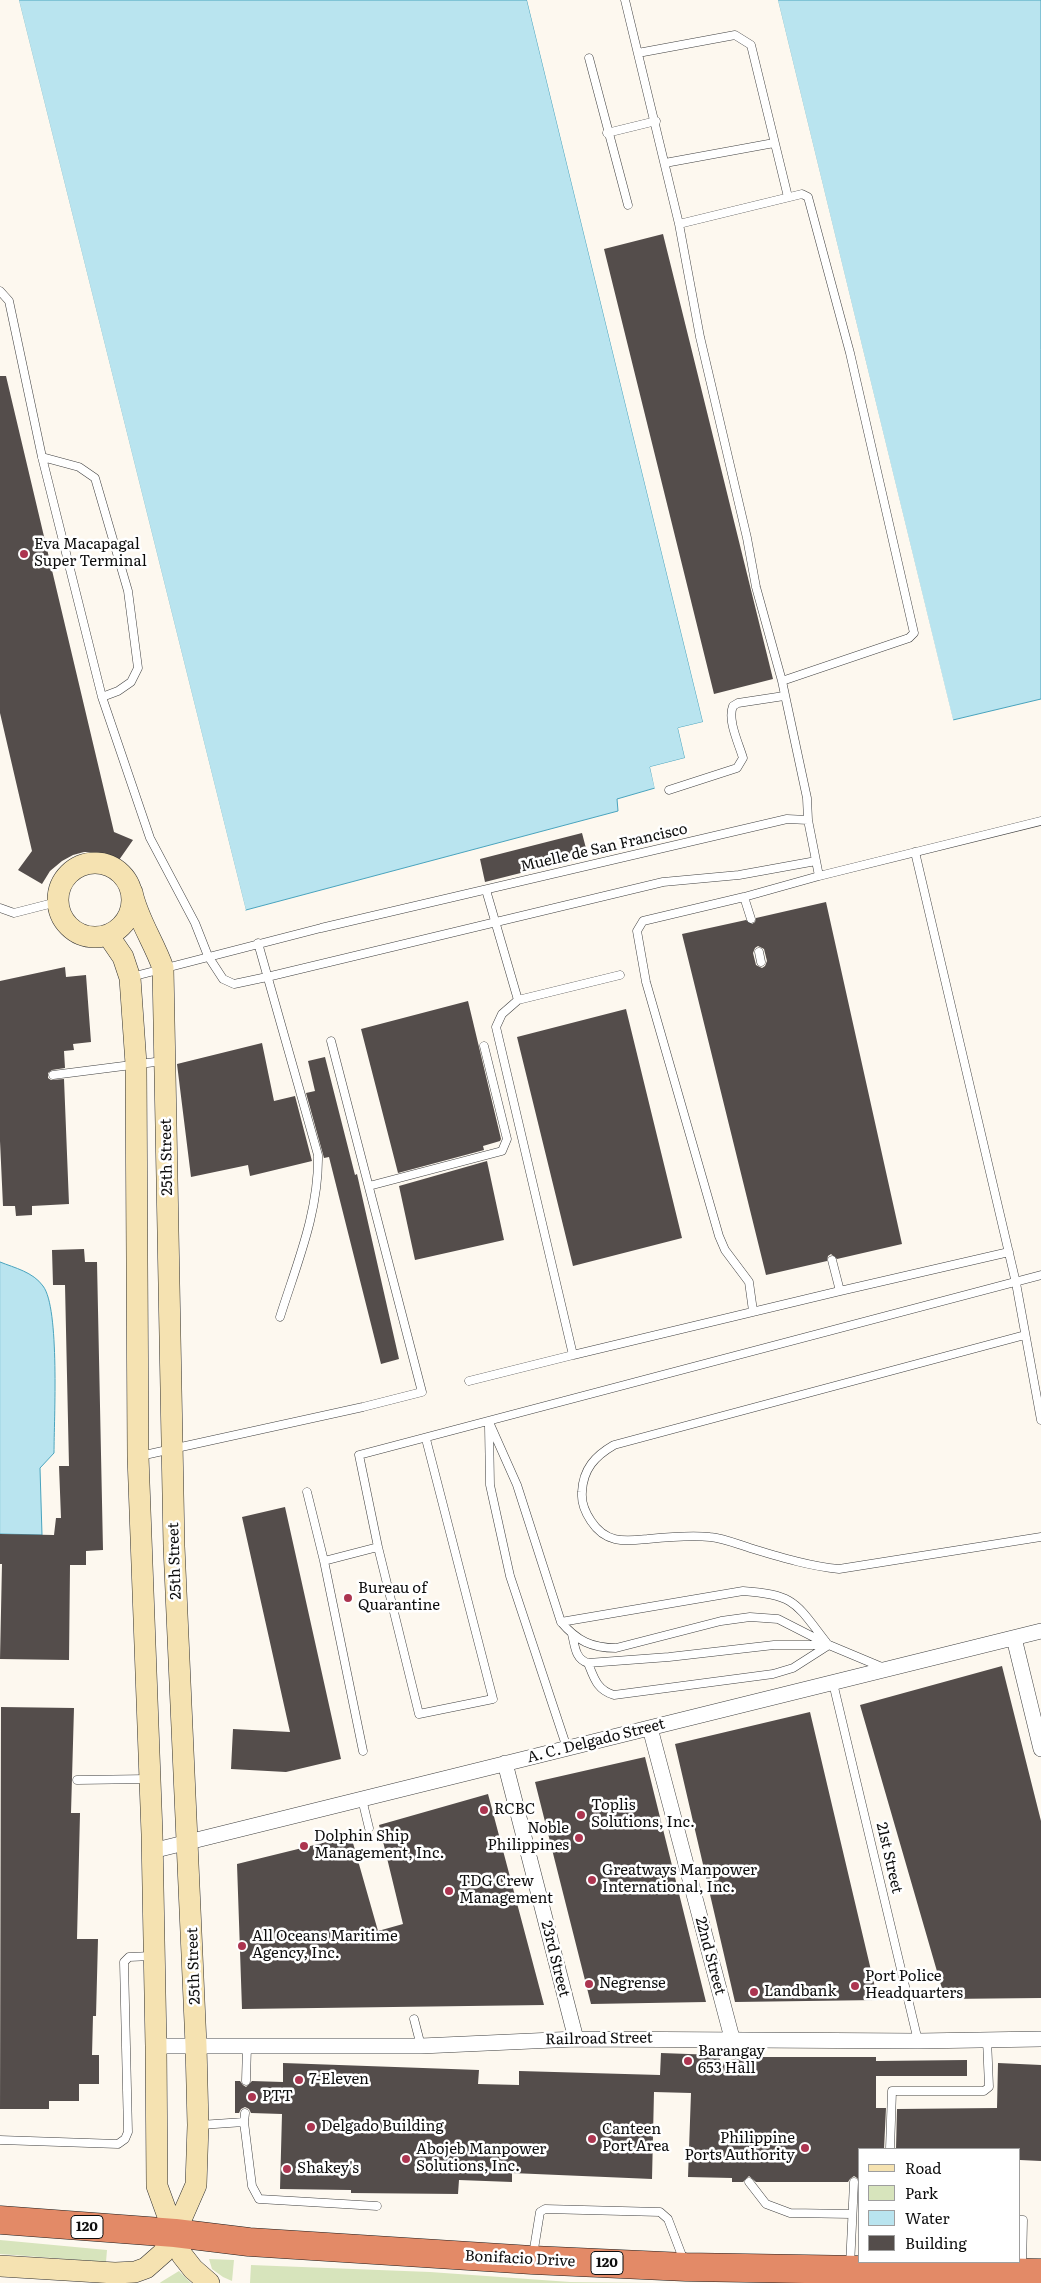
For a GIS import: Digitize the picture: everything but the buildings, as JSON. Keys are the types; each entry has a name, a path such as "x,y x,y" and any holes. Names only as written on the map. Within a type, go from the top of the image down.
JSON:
{"highway":[{"name":"Bonifacio Drive","path":"0,2220 175,2233 258,2242 532,2260 686,2267 850,2271 1014,2270"}],"street":[{"name":"25th Street","path":"0,2266 115,2273 135,2272 146,2268 163,2253 175,2233 196,2185 198,2125 196,2046 172,1450 163,968 150,935 134,907 132,892 124,875 114,867 90,862 78,866 68,874 59,890 57,902"},
{"path":"57,902 62,919 74,931 91,937 108,935 125,922 132,902 132,892"},
{"name":"25th Street","path":"108,935 123,957 130,978 136,1064 138,1456 152,1851 157,2186 182,2255 193,2269 209,2283"},
{"path":"142,1585 176,1583"},
{"name":"A. C. Delgado Street","path":"152,1851 1041,1631"},
{"path":"1014,1638 1041,1749"},
{"name":"22nd Street","path":"650,1728 735,2038"},
{"name":"23rd Street","path":"505,1764 576,2039"},
{"name":"Railroad Street","path":"156,2046 421,2046 576,2039 735,2038 918,2041 1041,2039"}],"lane":[{"path":"625,0 656,122 679,224 700,337 747,538 756,587 782,681 807,798 808,820 819,876"},
{"path":"638,53 735,35 751,45 788,197"},
{"path":"589,58 607,133 628,205"},
{"path":"607,133 656,122"},
{"path":"665,163 774,143"},
{"path":"679,224 802,194 808,197 850,353 914,633 909,638 782,681"},
{"path":"0,291 9,301 42,457 102,697 150,838 195,923 208,956 223,979 234,984 267,977 664,882 738,875 816,861"},
{"path":"42,457 79,467 95,478 128,591 138,668 131,682 118,691 102,697"},
{"path":"669,790 737,768 743,758 732,721 731,713 733,706 738,703 784,696"},
{"name":"Muelle de San Francisco","path":"130,978 258,943 787,819 808,820"},
{"path":"753,1311 749,1282 724,1250 719,1236 646,982 637,931 643,921 1041,821"},
{"path":"915,852 1016,1283 1041,1420"},
{"path":"486,890 518,1000"},
{"path":"744,897 751,919"},
{"path":"0,908 14,913 57,902"},
{"path":"258,943 318,1155 319,1180 316,1204 280,1316"},
{"path":"759,952 761,962"},
{"path":"573,1355 496,1027 502,1014 518,1000 620,975"},
{"path":"138,1456 363,1407 422,1392 331,1040"},
{"path":"369,1186 502,1152 507,1139 484,1046"},
{"path":"53,1075 165,1061"},
{"path":"469,1381 753,1311 1009,1252"},
{"path":"832,1260 840,1291"},
{"path":"426,1439 493,1699 419,1714 378,1548 359,1455 426,1439 578,1396 1041,1275"},
{"path":"1025,1335 614,1445 599,1453 588,1466 582,1482 581,1499 586,1513 594,1525 605,1534 618,1540 633,1542 647,1539 711,1537 810,1565 839,1569 1041,1537"},
{"path":"488,1422 517,1485 561,1622 585,1644 600,1648 616,1648 722,1621 750,1617 778,1619 828,1645 887,1669"},
{"path":"488,1422 490,1485 510,1576 567,1748"},
{"path":"307,1492 324,1560 363,1751"},
{"path":"324,1560 378,1548"},
{"path":"561,1622 743,1591 757,1592 788,1598 797,1605 828,1645"},
{"path":"572,1634 578,1656 582,1661 588,1663 670,1657 774,1645 828,1645"},
{"path":"588,1663 597,1685 607,1693 614,1695 772,1674 793,1668 828,1645"},
{"name":"21st Street","path":"833,1682 918,2041"},
{"path":"77,1780 150,1779"},
{"path":"362,1799 369,1828"},
{"path":"0,2140 118,2144 125,2139 128,2132 124,1962 129,1956 154,1956"},
{"path":"414,2019 421,2046"},
{"path":"735,2038 738,2055"},
{"path":"890,2148 892,2091 984,2091 989,2088 987,2040"},
{"path":"246,2081 247,2046"},
{"path":"245,2113 244,2122 252,2186 260,2199 377,2206"},
{"path":"198,2125 244,2122"},
{"path":"750,2182 766,2204 790,2213 851,2214"},
{"path":"850,2271 851,2214 854,2182"},
{"path":"532,2260 538,2218 540,2212 545,2209 660,2212 668,2219 686,2267"},
{"path":"1021,2220 1023,2220 1021,2231"}],"green space":[{"path":"0,2240 107,2250 106,2262 0,2254"},
{"path":"209,2259 234,2260 232,2281 212,2269"},
{"path":"251,2265 430,2272 570,2282 654,2283 250,2283"},
{"path":"179,2271 191,2283 160,2283 161,2282"}],"water":[{"path":"19,0 527,0 703,722 678,728 685,758 650,767 655,788 617,799 618,811 246,910"},
{"path":"778,0 1041,0 1041,699 953,720"},
{"path":"0,1262 23,1271 39,1281 48,1298 52,1317 55,1365 54,1453 40,1468 42,1535 0,1534"}],"pier":[{"path":"16,0 19,0 246,910 244,910"},
{"path":"527,0 530,0 705,722 704,724 681,730 688,759 653,769 657,787 655,790 650,767 685,758 678,728 703,722"},
{"path":"776,0 778,0 954,723 951,721"}],"place":[{"name":"Eva Macapagal Super Terminal","path":"24,554"},
{"name":"Bureau of Quarantine","path":"348,1598"},
{"name":"RCBC","path":"484,1810"},
{"name":"Toplis Solutions, Inc.","path":"581,1815"},
{"name":"Noble Philippines","path":"579,1838"},
{"name":"Dolphin Ship Management, Inc.","path":"304,1846"},
{"name":"Greatways Manpower International, Inc.","path":"592,1880"},
{"name":"TDG Crew Management","path":"449,1891"},
{"name":"All Oceans Maritime Agency, Inc.","path":"242,1946"},
{"name":"Negrense","path":"589,1984"},
{"name":"Port Police Headquarters","path":"855,1986"},
{"name":"Landbank","path":"754,1992"},
{"name":"Barangay 653 Hall","path":"688,2061"},
{"name":"7-Eleven","path":"299,2080"},
{"name":"PTT","path":"252,2097"},
{"name":"Delgado Building","path":"311,2127"},
{"name":"Canteen Port Area","path":"592,2139"},
{"name":"Philippine Ports Authority","path":"805,2148"},
{"name":"Abojeb Manpower Solutions, Inc.","path":"406,2159"},
{"name":"Shakey's","path":"287,2169"}]}
